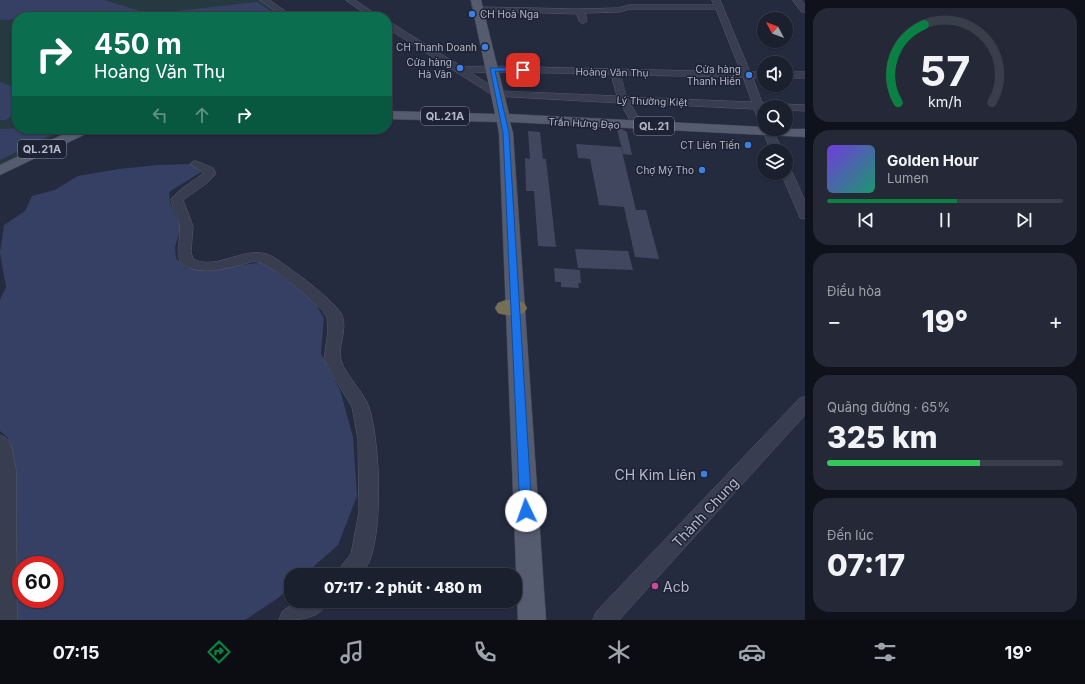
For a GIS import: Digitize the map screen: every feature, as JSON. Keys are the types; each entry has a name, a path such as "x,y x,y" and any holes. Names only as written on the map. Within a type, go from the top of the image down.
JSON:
{"main road":[{"path":"476,0 484,22"},
{"path":"484,5 484,22 489,62 498,94 506,133 519,620"},
{"name":"Trần Hưng Đạo","path":"392,115 502,118 638,125 757,127"},
{"name":"Trần Hưng Đạo","path":"793,131 805,133"},
{"name":"QL.21A","path":"0,171 75,134"},
{"path":"511,308 532,620"}],"street":[{"path":"264,0 282,12"},
{"path":"350,0 368,12"},
{"path":"797,0 805,10"},
{"path":"484,5 580,12 619,10 629,7 717,3 747,75 757,105"},
{"path":"580,12 583,22"},
{"path":"392,27 498,94"},
{"name":"Hoàng Văn Thụ","path":"460,70 492,69 757,75"},
{"path":"615,72 623,99 638,125"},
{"path":"793,75 805,75"},
{"name":"Lý Thường Kiệt","path":"498,94 757,105"},
{"name":"Lý Thường Kiệt","path":"793,107 805,108"},
{"path":"196,164 209,170 210,174 207,178 182,192 177,199 178,205 184,215 187,228 184,253 187,262 195,266 208,267 255,257 266,259 281,269 328,307 335,317 336,330 332,360 360,406 367,439 369,512 360,558 352,568"},
{"path":"790,180 805,214"},
{"name":"Thành Chung","path":"604,620 805,404"},
{"path":"0,443 2,445 7,470 4,555 6,620"},
{"path":"290,620 307,608"}],"shaded area":[{"path":"0,0 272,0 287,12 12,12 12,134 58,134 0,164"}],"water":[{"path":"0,0 104,0 143,12 12,12 12,19 0,20"},
{"path":"257,2 272,12 168,12"},
{"path":"0,82 12,86 12,115 6,120 0,120"},
{"path":"12,128 12,134 52,134 0,160 0,129"},
{"path":"192,164 201,172 169,192 170,203 181,227 175,247 176,258 185,268 208,270 263,262 313,300 324,318 321,354 340,390 353,437 357,496 338,545 312,568 284,568 284,593 245,620 15,620 15,608 64,608 64,556 15,556 15,500 8,438 0,431 0,300 6,287 0,253 4,225 25,211 32,196 55,190 78,176 119,169 158,165"}],"building":[{"path":"617,129 622,129 627,132 632,155 623,154"},
{"path":"528,131 540,132 543,159 546,159 556,247 538,246 534,191 526,191 525,158 530,159"},
{"path":"576,144 621,147 636,210 646,210 659,259 635,257 624,207 599,205 590,159 578,158"},
{"path":"575,249 628,251 633,270 578,268"},
{"path":"554,268 580,270 581,283 578,283 579,288 561,287 561,282 555,282"}],"place":[{"name":"CH Hoà Nga","path":"472,14"},
{"name":"CH Thanh Doanh","path":"485,47"},
{"name":"Cửa hàng Hà Vân","path":"460,68"},
{"name":"Cửa hàng Thanh Hiền","path":"749,75"},
{"name":"CT Liên Tiến","path":"748,145"},
{"name":"Chợ Mỹ Tho","path":"702,170"},
{"name":"CH Kim Liên","path":"704,474"},
{"name":"Acb","path":"655,586"}],"route":[{"path":"523,70 492,69 506,133 526,511"}]}
